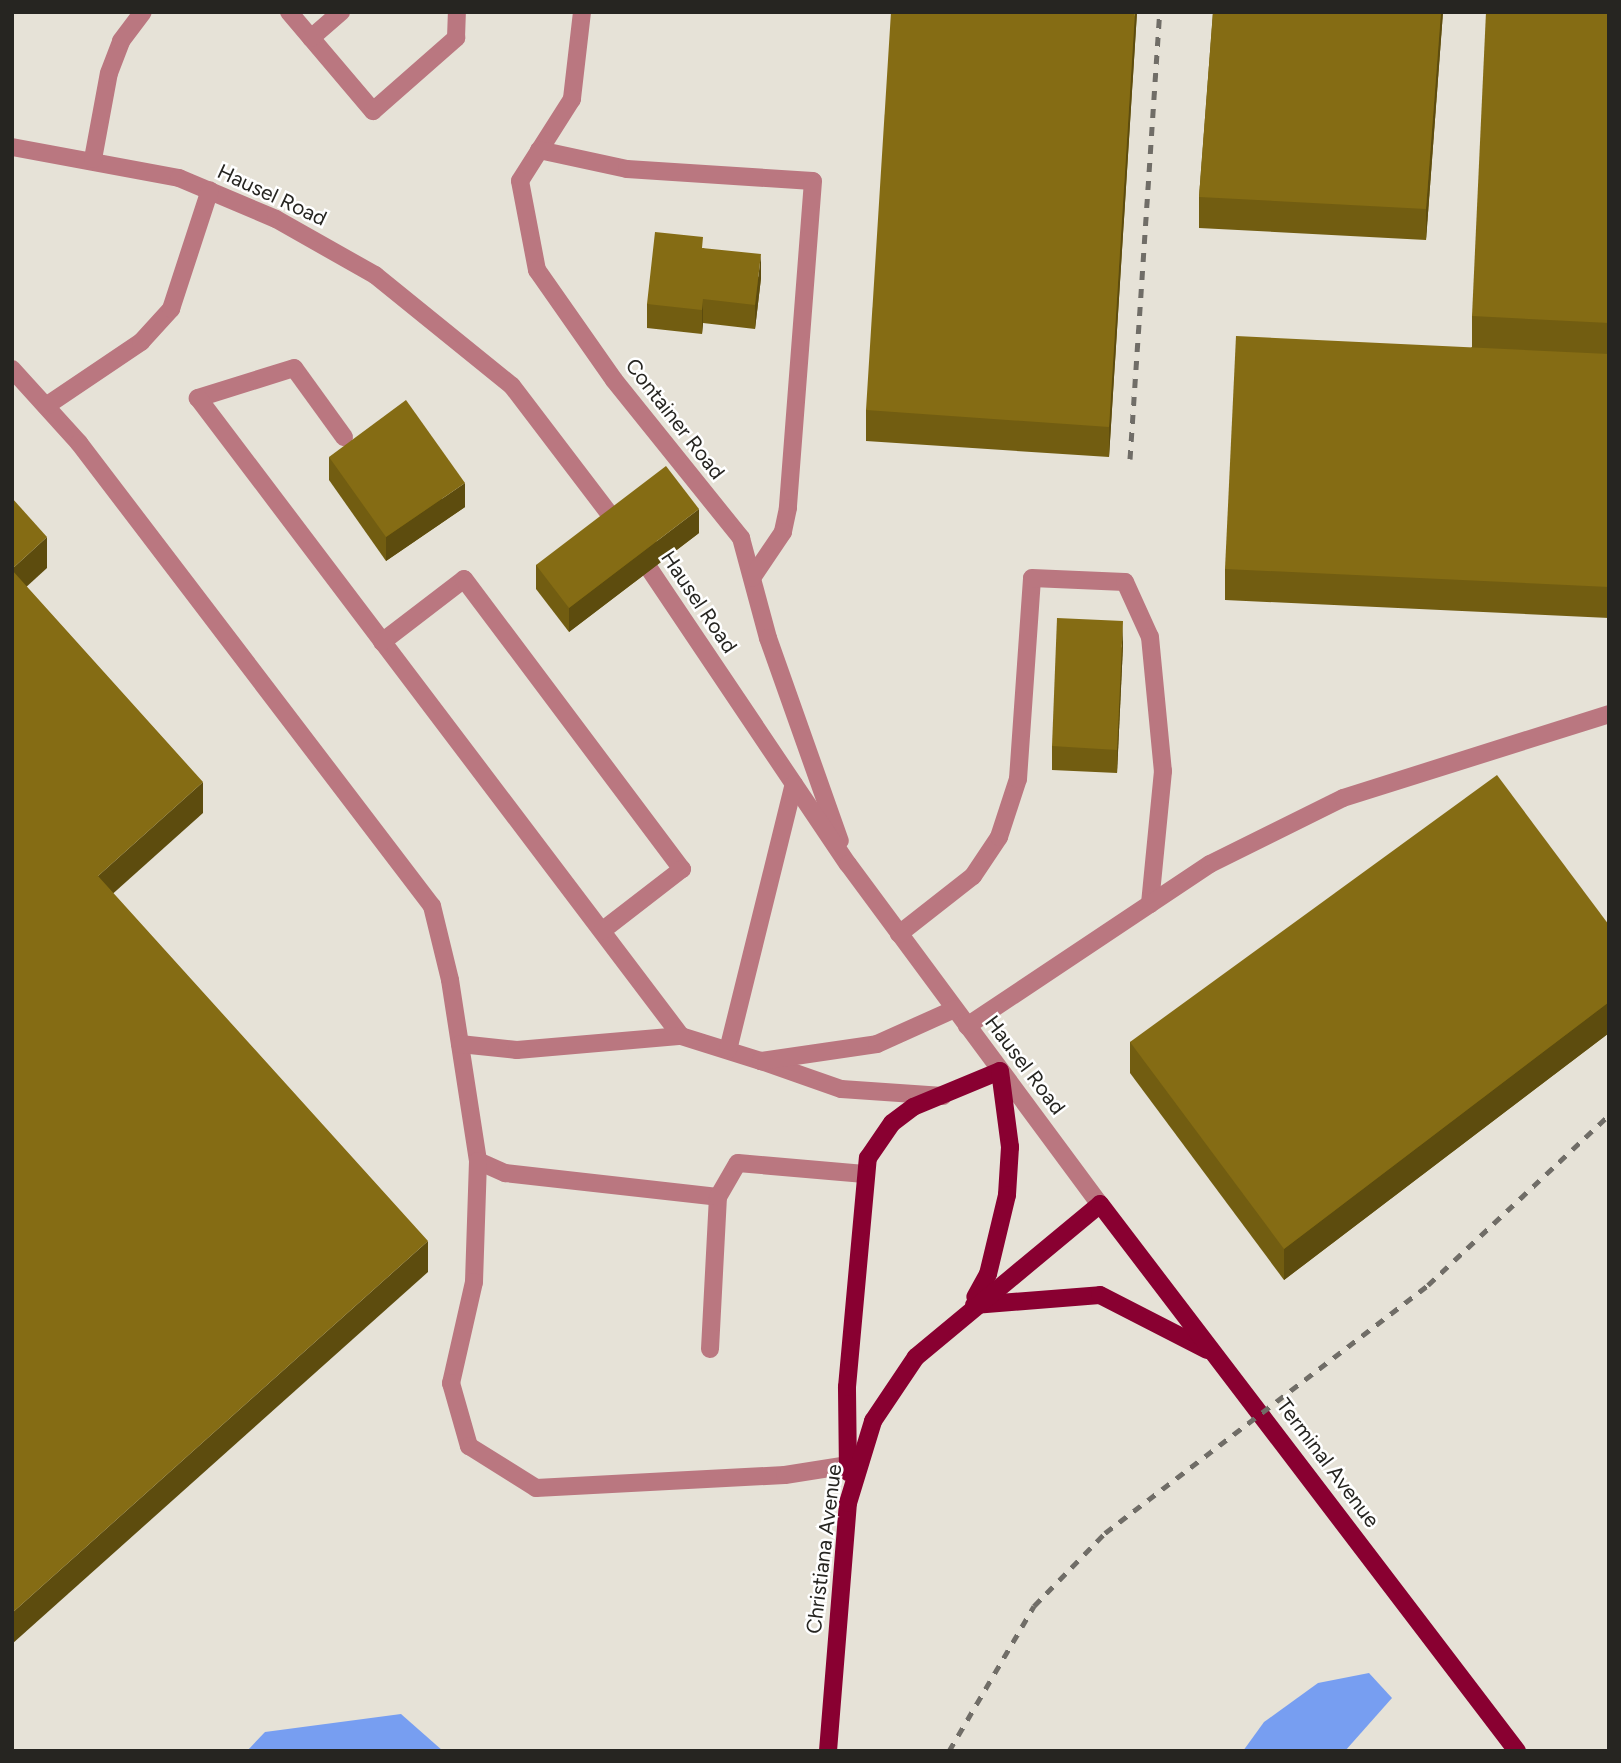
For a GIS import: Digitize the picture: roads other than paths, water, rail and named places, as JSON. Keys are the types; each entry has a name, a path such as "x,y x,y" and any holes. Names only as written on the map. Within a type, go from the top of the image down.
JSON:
{"main road":[{"path":"848,1503 847,1387 865,1174 875,1144 892,1123 943,1096 1000,1071 1010,1146 1007,1195 988,1274 970,1306"},
{"name":"Christiana Avenue","path":"828,1751 848,1503 858,1457 888,1394 916,1357 970,1306 1100,1204"},
{"name":"Terminal Avenue","path":"1100,1204 1517,1751"},
{"path":"970,1306 1100,1295 1216,1355"}],"street":[{"path":"93,159 109,74 121,41 143,12"},
{"path":"289,12 373,111 456,38 457,12"},
{"path":"311,38 341,12"},
{"name":"Container Road","path":"582,12 572,99 520,181 537,270 614,380 741,538 848,864"},
{"name":"Hausel Road","path":"12,147 93,159 209,190 375,275 512,386 639,553 848,864 1100,1204"},
{"path":"539,150 628,169 813,181 788,508 783,532 752,578"},
{"path":"46,406 141,342 171,309 209,190"},
{"path":"344,437 294,368 198,398 681,1035"},
{"path":"12,369 46,406 432,906 460,1044 478,1161 474,1282 452,1383 469,1446 536,1488 785,1475 848,1465"},
{"path":"899,934 973,876 999,837 1018,779 1032,578 1125,582 1150,637 1163,771 1150,904"},
{"path":"382,642 464,579 682,869 603,930"},
{"path":"967,1026 1210,864 1343,797 1609,714"},
{"path":"728,1050 794,785"},
{"path":"761,1061 877,1044 955,1009"},
{"path":"460,1044 517,1050 681,1035 841,1088 943,1096"},
{"path":"478,1161 505,1173 718,1197"},
{"path":"710,1349 718,1197 738,1163 865,1174"}],"water":[{"path":"1369,1673 1392,1698 1345,1751 1243,1751 1264,1722 1318,1683"},
{"path":"401,1714 443,1751 247,1751 265,1732"}],"railway":[{"path":"1130,459 1160,12"},
{"path":"949,1751 1034,1606 1105,1533 1428,1285 1609,1115"}]}
